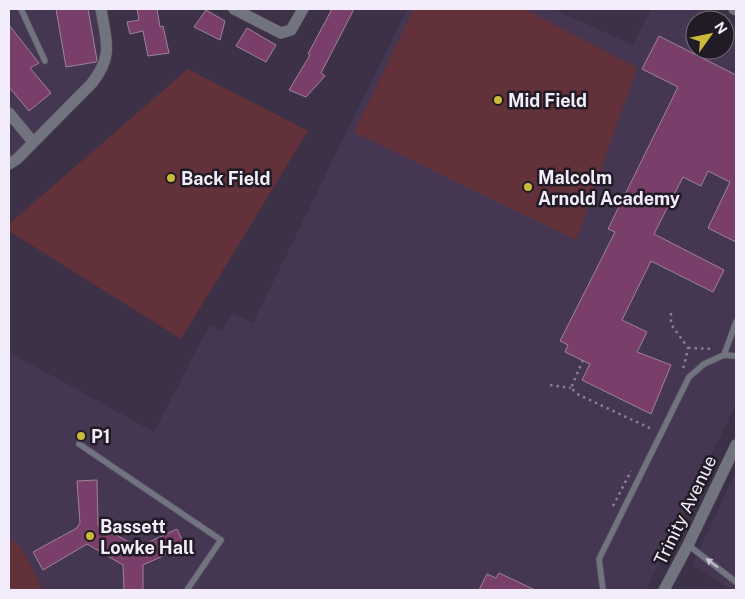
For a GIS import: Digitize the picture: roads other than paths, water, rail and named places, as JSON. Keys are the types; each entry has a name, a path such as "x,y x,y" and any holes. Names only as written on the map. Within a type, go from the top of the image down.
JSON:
{"street":[{"path":"9,164 92,83 104,64 107,54 101,9"},
{"path":"234,9 281,33 291,30 303,9"},
{"path":"9,113 33,142"},
{"name":"Trinity Avenue","path":"664,590 736,445"}],"lane":[{"path":"21,9 45,61"},
{"path":"724,355 736,322"},
{"path":"604,590 599,559 689,377 704,364 724,355 736,356"},
{"path":"79,444 221,540 187,590"},
{"path":"688,545 736,582"}],"place":[{"name":"Mid Field","path":"498,100"},
{"name":"Back Field","path":"171,178"},
{"name":"Malcolm Arnold Academy","path":"528,187"},
{"name":"P1","path":"81,436"},
{"name":"Bassett Lowke Hall","path":"90,536"}]}
